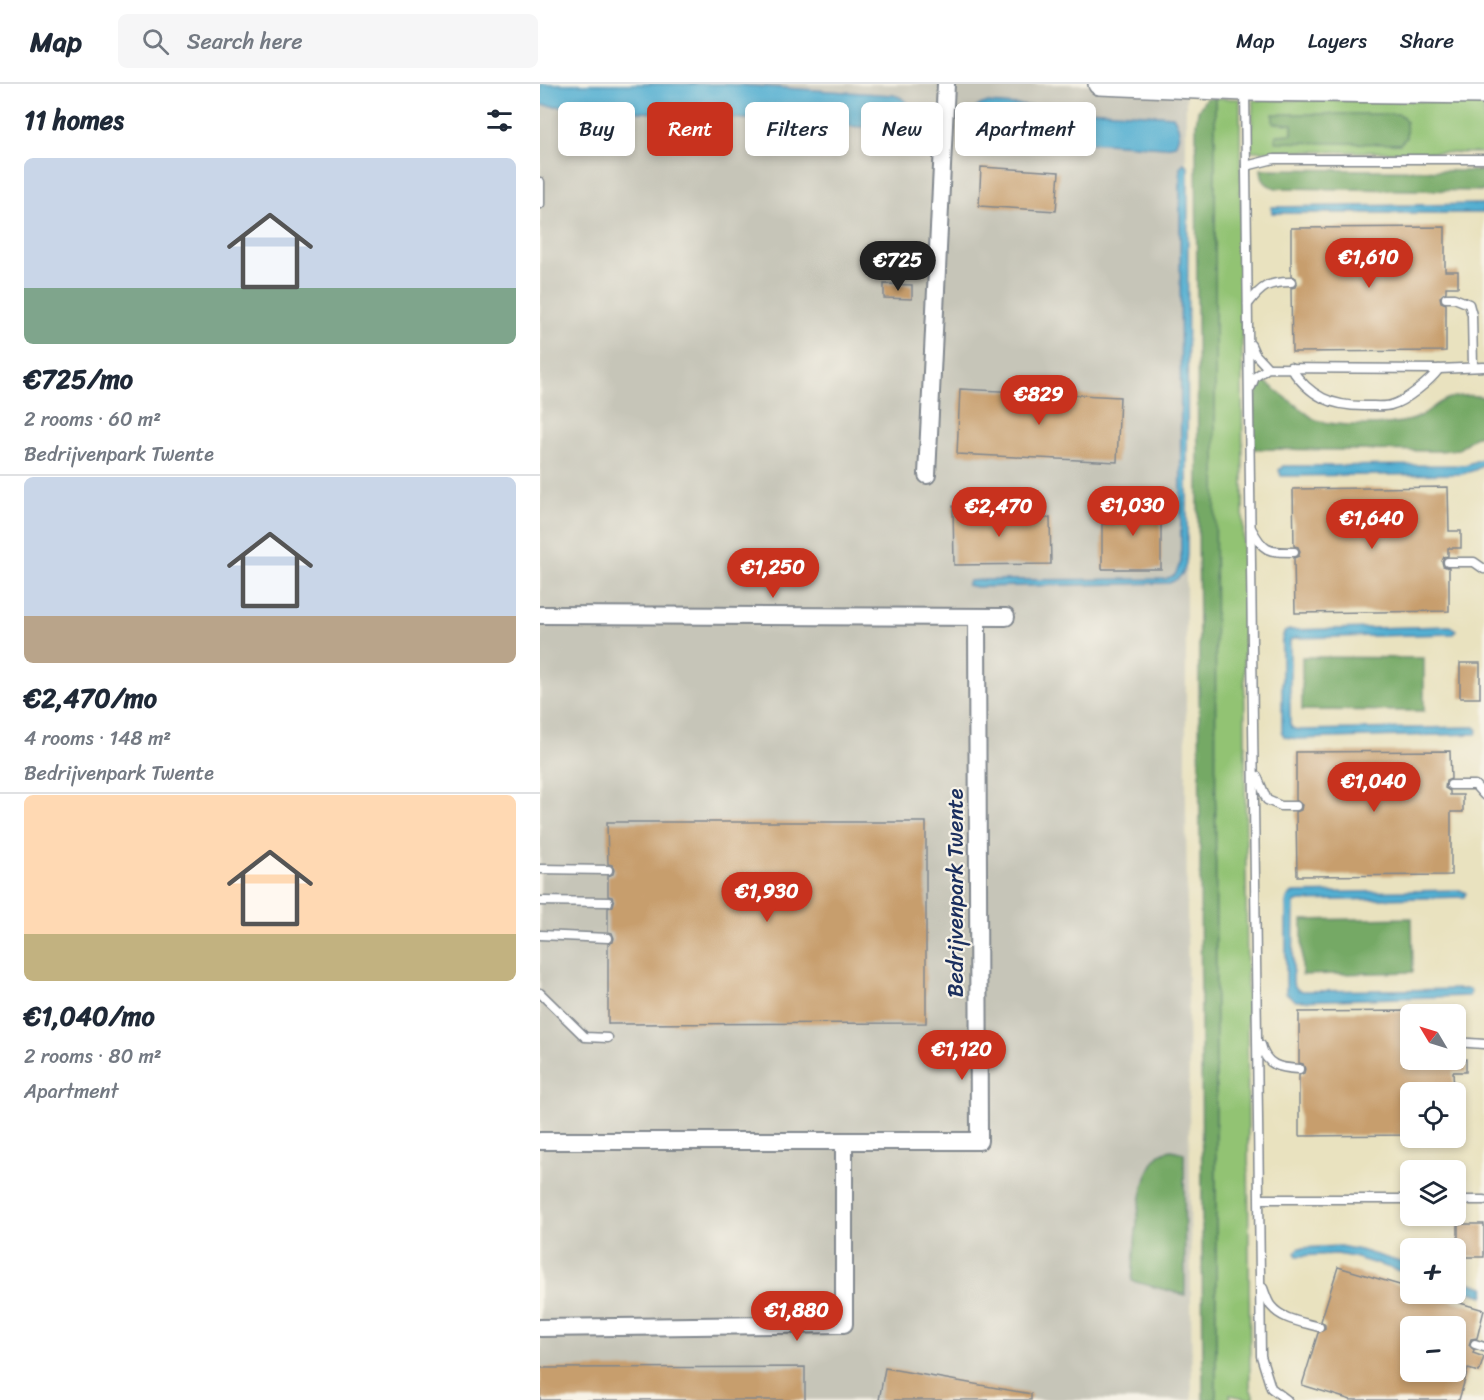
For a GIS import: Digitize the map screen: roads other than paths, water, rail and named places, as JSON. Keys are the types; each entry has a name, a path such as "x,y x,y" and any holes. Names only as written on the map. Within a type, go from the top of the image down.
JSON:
{"street":[{"path":"927,476 946,84"},
{"path":"1099,84 1245,90 1484,93"},
{"path":"540,615 1006,617"},
{"name":"Bedrijvenpark Twente","path":"540,1141 980,1141 977,616"},
{"path":"540,1328 844,1324 844,1141"}],"lane":[{"path":"1245,90 1261,1356 1271,1388 1287,1400"},
{"path":"1246,166 1274,159 1484,159"},
{"path":"540,182 540,204"},
{"path":"1248,305 1258,291 1272,282 1291,282"},
{"path":"1446,298 1454,298 1469,304 1472,315 1473,367"},
{"path":"1248,337 1255,354 1268,368"},
{"path":"1290,367 1302,384 1329,403 1359,406 1392,405 1428,382 1439,369"},
{"path":"1249,392 1255,377 1268,368 1484,367"},
{"path":"1251,528 1261,546 1274,552 1294,552"},
{"path":"1448,562 1474,562 1484,569"},
{"path":"1254,760 1258,780 1267,800 1281,806 1296,806"},
{"path":"1450,784 1475,785 1484,795"},
{"path":"540,869 608,870"},
{"path":"540,900 608,902"},
{"path":"540,936 608,938"},
{"path":"540,993 585,1037 608,1038"},
{"path":"1258,1033 1263,1055 1272,1063 1284,1068 1299,1069"},
{"path":"1466,1042 1484,1044"},
{"path":"1260,1199 1400,1199"},
{"path":"1466,1200 1484,1200"},
{"path":"1260,1282 1270,1305 1278,1312 1287,1318 1319,1328"}],"water":[{"path":"540,84 722,84 893,95 907,102 861,102 861,127 849,126 849,102 745,102 745,119 733,118 733,102 647,102 647,112 635,111 635,102 558,102 558,106 540,105"},
{"path":"1096,111 1173,116 1179,134 1175,145 1165,147 1096,142"},
{"path":"1184,163 1188,166 1187,555 1183,572 1169,583 976,587 967,585 969,581 984,580 1166,579 1175,575 1181,562 1180,167"},
{"path":"1484,204 1484,213 1272,213 1271,207"},
{"path":"1484,458 1484,465 1462,474 1281,476 1279,470 1283,466 1465,465"},
{"path":"1450,626 1456,630 1453,634 1290,640 1290,724 1292,728 1298,730 1475,727 1478,730 1476,734 1297,739 1285,737 1282,733 1282,640 1284,632 1289,630"},
{"path":"1460,890 1466,893 1464,897 1294,903 1293,984 1298,990 1303,991 1469,989 1471,992 1469,996 1296,1001 1286,993 1286,903 1288,896 1293,893"},
{"path":"1340,1246 1360,1250 1400,1262 1400,1271 1337,1254 1297,1256 1295,1253 1299,1248"},
{"path":"1466,1281 1484,1287 1484,1296 1466,1291"}]}
